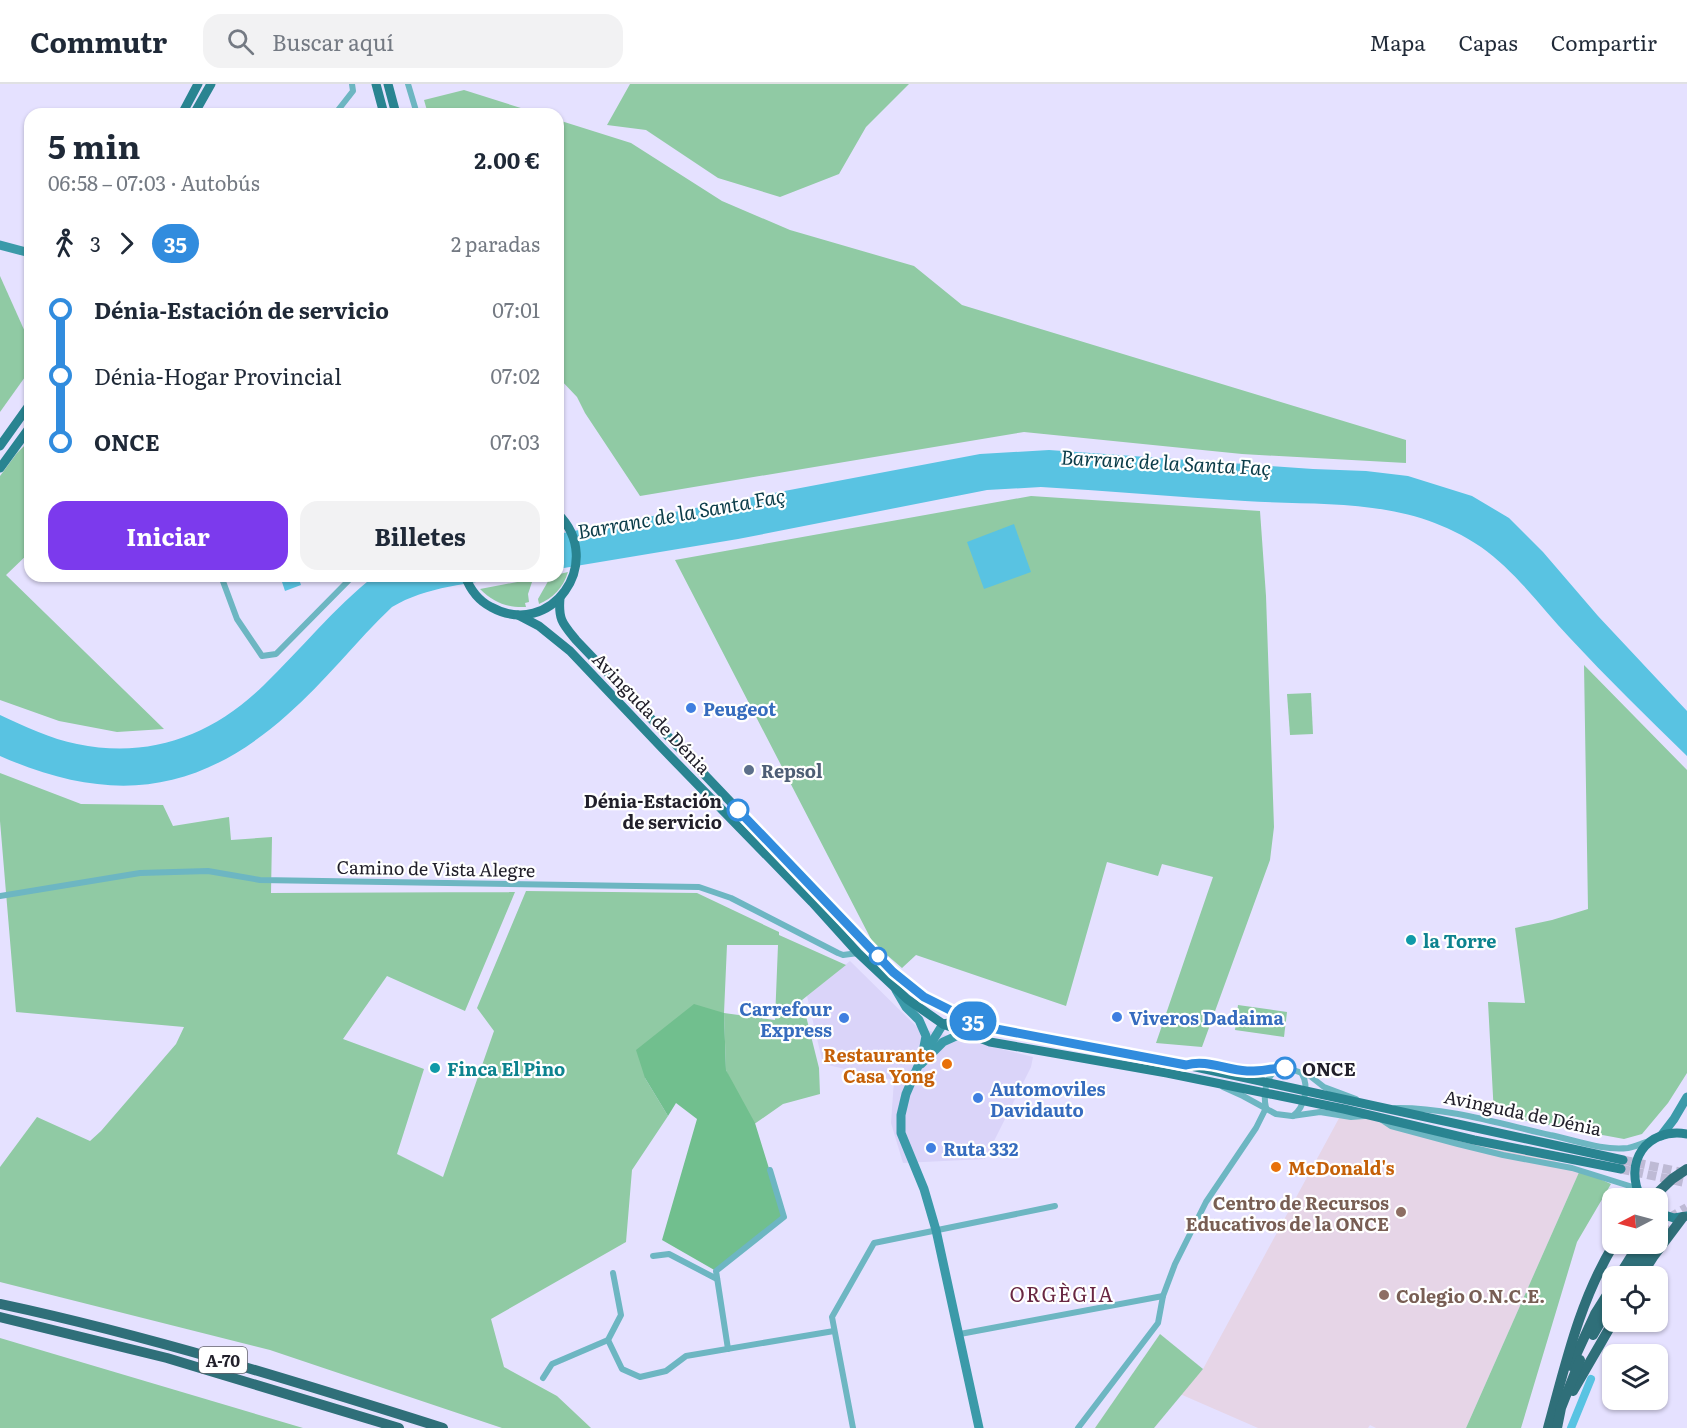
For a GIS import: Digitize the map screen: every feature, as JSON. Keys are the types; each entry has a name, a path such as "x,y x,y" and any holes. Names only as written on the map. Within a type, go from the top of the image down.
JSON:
{"highway":[{"path":"1663,1188 1687,1169"},
{"path":"1647,1266 1685,1216"},
{"path":"1553,1427 1578,1319 1588,1292 1608,1254"},
{"path":"1553,1427 1578,1348 1602,1303"},
{"name":"A-70","path":"0,1304 107,1328 199,1353 443,1428"},
{"name":"A-70","path":"0,1317 167,1358 399,1428"},
{"path":"1553,1427 1573,1376 1602,1318"},
{"path":"1553,1427 1607,1332"}],"main road":[{"path":"185,108 198,84"},
{"path":"197,108 211,84"},
{"path":"376,84 382,108"},
{"path":"388,84 394,108"},
{"path":"0,244 24,251"},
{"path":"0,446 24,412"},
{"path":"0,468 24,435"},
{"path":"518,615 543,610 560,598 575,572 577,552 572,533 564,521"},
{"name":"Avinguda de Dénia","path":"468,582 489,606 508,614 518,615 539,626 570,651 812,902 858,953 896,990 943,1023 990,1042 1035,1052 1078,1056 1215,1082 1474,1140 1622,1164 1364,1103 1186,1065 996,1029 966,1018 924,997 893,972 576,640 561,622 560,598"},
{"path":"896,990 906,1007 924,1028 926,1043 906,1094 901,1115 901,1133 924,1189 936,1230 979,1428"},
{"path":"922,1057 943,1023 955,1022 1012,1038 1027,1034"},
{"path":"918,1068 942,1042 963,1033"},
{"path":"1638,1188 1635,1165 1642,1150 1657,1138 1674,1119 1687,1097"},
{"path":"1657,1138 1670,1133 1687,1134"},
{"path":"1668,1216 1674,1218 1685,1216"}],"street":[{"path":"340,108 353,91 352,84"},
{"path":"408,84 415,108"},
{"path":"223,582 237,619 262,656 276,654 347,582"},
{"name":"Camino de Vista Alegre","path":"0,896 140,873 208,871 260,880 699,887 731,898 843,955 858,953"},
{"name":"Avinguda de Dénia","path":"1186,1065 1202,1062 1252,1071 1282,1068 1310,1076 1324,1087 1364,1103"},
{"path":"1078,1428 1158,1323 1163,1296 1175,1264 1206,1202 1256,1128 1266,1108 1264,1093 1267,1083 1274,1071 1282,1068"},
{"path":"1292,1116 1300,1109 1305,1091 1305,1080 1300,1072"},
{"name":"Avinguda de Dénia","path":"1215,1082 1276,1114 1292,1116 1320,1112 1351,1117 1375,1117 1391,1126 1503,1155 1572,1168 1620,1188"},
{"name":"Avinguda de Dénia","path":"1384,1108 1413,1107 1618,1148 1630,1148 1657,1138"},
{"path":"728,1349 716,1271 784,1217 770,1170"},
{"path":"853,1428 832,1317 874,1243 1055,1206"},
{"path":"652,1256 669,1254 717,1279"},
{"path":"543,1378 552,1364 608,1340 621,1315 614,1273"},
{"path":"960,1334 1163,1296"},
{"path":"608,1340 622,1370 640,1377 666,1371 686,1356 834,1331"}],"shaded area":[{"path":"850,961 918,1028 1033,1057 1031,1067 985,1159 903,1163 891,1123 894,1080 823,1064 807,996"},
{"name":"Colegio O.N.C.E.","path":"1344,1109 1546,1158 1580,1170 1466,1428 1376,1428 1370,1425 1368,1428 1258,1428 1180,1394 1203,1369"}],"green space":[{"path":"630,84 909,84 866,127 839,174 780,197 718,178 646,130 607,125"},
{"path":"464,90 521,108 426,108 424,100"},
{"path":"564,122 631,143 722,201 790,230 914,266 962,305 1406,440 1406,463 1242,454 1024,432 640,496 585,413 577,397 564,383"},
{"path":"0,276 24,330 24,378 0,412"},
{"path":"24,446 24,558 6,575 164,729 117,732 59,721 0,700 0,476"},
{"path":"1031,496 1260,511 1266,596 1274,827 1270,860 1202,1047 1156,1043 1213,877 1162,864 1158,876 1107,862 1066,1006 916,955 902,968 873,943 675,560"},
{"path":"517,582 532,582 528,594 529,602 525,603 526,607 501,603 480,589"},
{"path":"548,582 563,582 549,599 539,604 538,599"},
{"path":"1584,665 1687,770 1687,1073 1668,1103 1642,1134 1624,1139 1494,1115 1488,1002 1525,1003 1515,928 1588,909"},
{"path":"1311,693 1313,734 1290,735 1287,694"},
{"path":"0,773 81,804 163,805 173,826 229,817 231,840 272,837 271,893 515,892 465,1011 387,976 343,1039 424,1069 397,1154 443,1177 494,1031 477,1008 526,891 697,893 779,932 779,935 846,965 802,1000 819,1068 820,1094 783,1104 750,1127 726,1070 724,1013 645,1078 668,1116 632,1170 626,1242 491,1319 504,1367 557,1396 591,1428 502,1428 270,1350 0,1282 0,1167 37,1117 90,1141 176,1044 184,1027 16,1012 0,821","holes":["727,945 778,945 775,1020 724,1013"]},
{"path":"694,1004 724,1013 726,1070 755,1123 784,1217 716,1271 662,1240 697,1119 676,1103 668,1116 645,1078 636,1050"},
{"path":"1238,1005 1287,1012 1284,1037 1235,1030"},
{"path":"1580,1170 1611,1184 1609,1188 1602,1188 1602,1199 1577,1242 1521,1428 1466,1428"},
{"path":"1160,1334 1203,1369 1154,1428 1095,1428"},
{"path":"0,1338 303,1428 0,1428"}],"water":[{"name":"Barranc de la Santa Faç","path":"1049,450 1366,471 1408,476 1472,496 1509,518 1543,552 1598,616 1687,711 1687,756 1569,637 1516,578 1481,547 1425,519 1367,507 1041,487 987,490 738,539 564,568 564,533 980,454"},
{"path":"1014,524 1031,572 984,589 967,542"},
{"path":"282,582 300,582 301,585 285,591"},
{"path":"366,582 476,582 437,589 392,607 287,715 253,742 219,762 185,776 151,784 115,785 78,781 40,771 0,756 0,715 57,739 104,748 154,745 201,730 244,703"}],"waterway":[{"path":"1571,1428 1591,1379"}],"tunnel":[{"path":"1623,1160 1685,1173"},
{"path":"1621,1169 1687,1183"},
{"path":"1668,1222 1687,1208"}],"bus line":[{"name":"35","path":"738,810 893,972 924,997 966,1018 996,1029 1186,1065 1202,1062 1242,1071 1285,1068"}],"place":[{"name":"Peugeot","path":"691,708"},
{"name":"Repsol","path":"749,770"},
{"name":"Dénia-Estación de servicio","path":"738,810"},
{"name":"la Torre","path":"1411,940"},
{"name":"Viveros Dadaima","path":"1117,1017"},
{"name":"Carrefour Express","path":"844,1018"},
{"name":"Restaurante Casa Yong","path":"947,1064"},
{"name":"Finca El Pino","path":"435,1068"},
{"name":"ONCE","path":"1285,1068"},
{"name":"Automoviles Davidauto","path":"978,1098"},
{"name":"Ruta 332","path":"931,1148"},
{"name":"McDonald's","path":"1276,1167"},
{"name":"Centro de Recursos Educativos de la ONCE","path":"1401,1212"},
{"name":"Colegio O.N.C.E.","path":"1384,1295"}],"district":[{"name":"ORGÈGIA","path":"1062,1293"}]}
